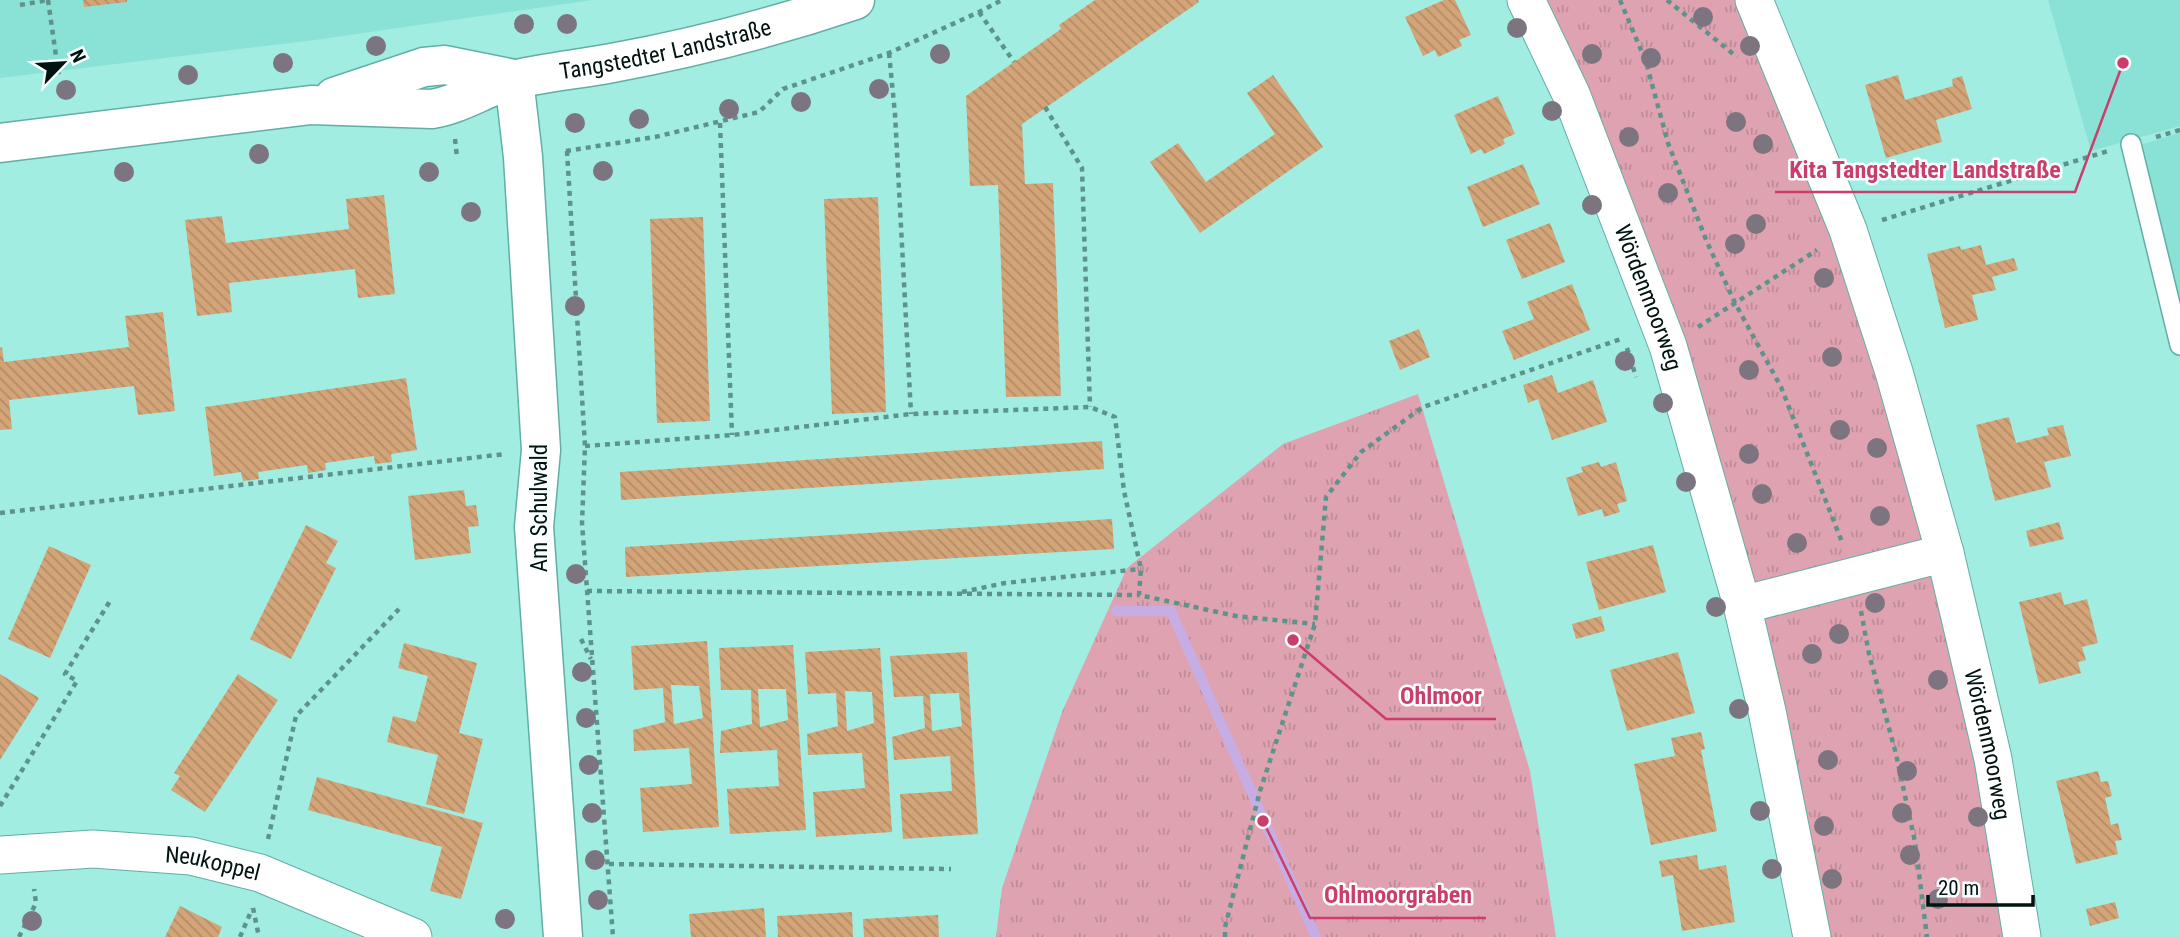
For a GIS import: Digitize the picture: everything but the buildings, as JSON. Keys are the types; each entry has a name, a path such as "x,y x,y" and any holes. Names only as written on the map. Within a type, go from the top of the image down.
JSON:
{"street":[{"name":"Tangstedter Landstraße","path":"0,143 311,105 424,67 445,65 514,79 614,63 717,41 855,0"},
{"name":"Wördenmoorweg","path":"1526,0 1571,94 1668,346 1742,605 1812,937"},
{"name":"Wördenmoorweg","path":"1754,0 1848,230 1894,372 1945,553 1993,759 2022,937"},
{"name":"Am Schulwald","path":"514,79 523,157 541,450 534,527 563,937"},
{"path":"1742,605 1945,553"},
{"name":"Neukoppel","path":"14,854 93,849 191,856 260,873 413,937"}],"lane":[{"path":"2131,144 2180,345"}],"path":[{"path":"20,5 48,0 59,77"},
{"path":"558,152 655,137 760,112 783,89 889,53 1002,0"},
{"path":"1620,0 1646,62 1668,143 1707,242 1735,303 1781,387 1854,576 1869,654 1896,754 1915,842 1927,937"},
{"path":"979,12 1014,62"},
{"path":"889,53 896,127 911,414"},
{"path":"1045,107 1082,168 1090,407"},
{"path":"720,122 732,435"},
{"path":"1668,346 1848,230 2180,130"},
{"path":"454,138 457,157"},
{"path":"567,151 585,446 582,523 613,937"},
{"path":"1226,937 1225,927 1252,818 1315,624 1326,497 1361,452 1423,407 1624,338 1640,388"},
{"path":"585,446 732,435 911,414 1090,407 1115,417 1124,491 1141,569 1139,595"},
{"path":"0,513 541,450"},
{"path":"953,594 1005,583 1141,569"},
{"path":"587,591 1139,595 1236,617 1315,624"},
{"path":"0,806 77,681 65,674 110,601"},
{"path":"260,873 296,716 399,609"},
{"path":"14,854 36,903 19,937"},
{"path":"609,864 951,869"},
{"path":"240,937 253,907 259,937"}],"shaded area":[{"path":"0,0 592,0 315,40 0,78"},
{"path":"2048,0 2180,0 2180,126 2091,151"},
{"path":"2180,133 2180,326 2136,146"}],"green space":[{"path":"1537,0 1743,0 1831,227 1919,516 1940,597 1999,876 2009,937 1827,937 1766,639"},
{"path":"1418,394 1530,771 1556,937 996,937 1002,888 1062,712 1127,568 1283,444"}],"waterway":[{"path":"1116,611 1171,611 1316,937"}],"place":[{"name":"Kita Tangstedter Landstraße","path":"2123,63"},
{"name":"Ohlmoor","path":"1293,640"},
{"name":"Ohlmoorgraben","path":"1263,821"}]}
